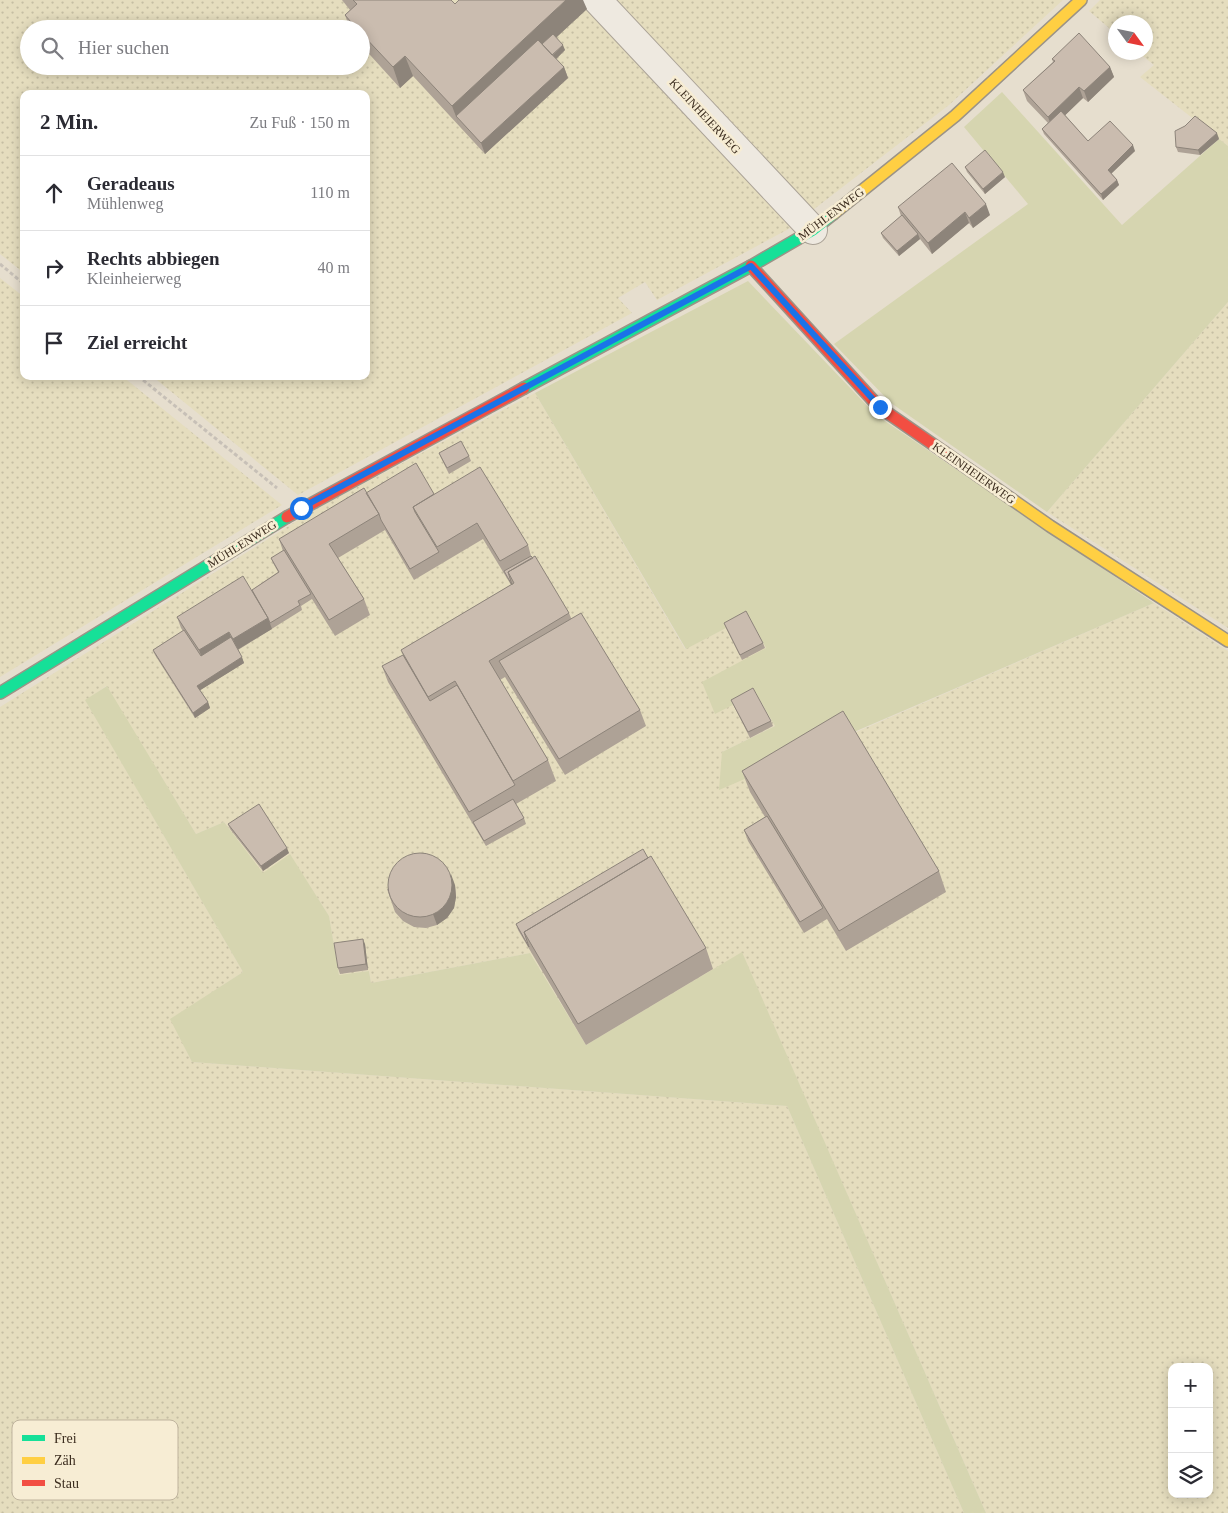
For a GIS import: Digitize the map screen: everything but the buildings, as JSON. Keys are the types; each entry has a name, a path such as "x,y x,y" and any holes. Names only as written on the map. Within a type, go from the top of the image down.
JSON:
{"street":[{"name":"KLEINHEIERWEG","path":"597,0 814,230"},
{"name":"MÜHLENWEG","path":"0,693 301,508 751,266 814,230 955,116 1081,0"},
{"name":"KLEINHEIERWEG","path":"751,266 880,407 1050,526 1228,641"}],"path":[{"path":"0,264 20,281"},
{"path":"143,380 301,508"}],"shaded area":[{"path":"0,0 588,0 796,225 657,300 645,282 618,298 632,313 298,495 157,380 370,380 370,90 20,90 20,270 0,254"},
{"path":"614,0 1063,0 949,105 809,213"},
{"path":"1100,0 1228,0 1228,146 1140,77 1154,65 1148,60 1153,60 1153,15 1108,15 1108,27 1089,11"},
{"path":"0,278 20,294 20,380 127,380 282,505 0,677"},
{"path":"1228,302 1228,628 1047,512"},
{"path":"535,393 685,649 749,616 766,648 756,693 775,726 722,752 854,733 1154,603 1228,651 1228,1513 986,1513 742,953 586,1045 530,953 371,983 369,971 339,976 329,916 290,855 263,874 224,822 196,834 106,686 86,701 243,972 171,1019 192,1062 787,1106 964,1513 0,1513 0,707 314,510"}],"green space":[{"path":"1002,92 1122,225 1219,139 1228,146 1228,302 1047,512 891,403 834,344 1028,204 964,127"},
{"path":"748,281 876,415 1154,603 719,790 722,752 775,726 756,693 715,714 702,682 766,648 749,616 686,649 535,393"},
{"path":"107,686 196,834 224,822 263,873 290,854 329,916 339,975 369,971 371,983 530,953 586,1045 742,952 986,1513 964,1513 787,1106 192,1062 170,1019 243,972 85,700"}],"traffic: fast":[{"path":"524,388 751,266 813,230 833,214"},
{"path":"0,693 287,517"}],"traffic: slow":[{"path":"833,214 955,116 1081,0"},
{"path":"944,452 1050,526 1228,641"}],"traffic: jam":[{"path":"751,266 879,407 944,452"},
{"path":"287,517 524,388"}],"route":[{"path":"301,508 751,266 880,407"}]}
